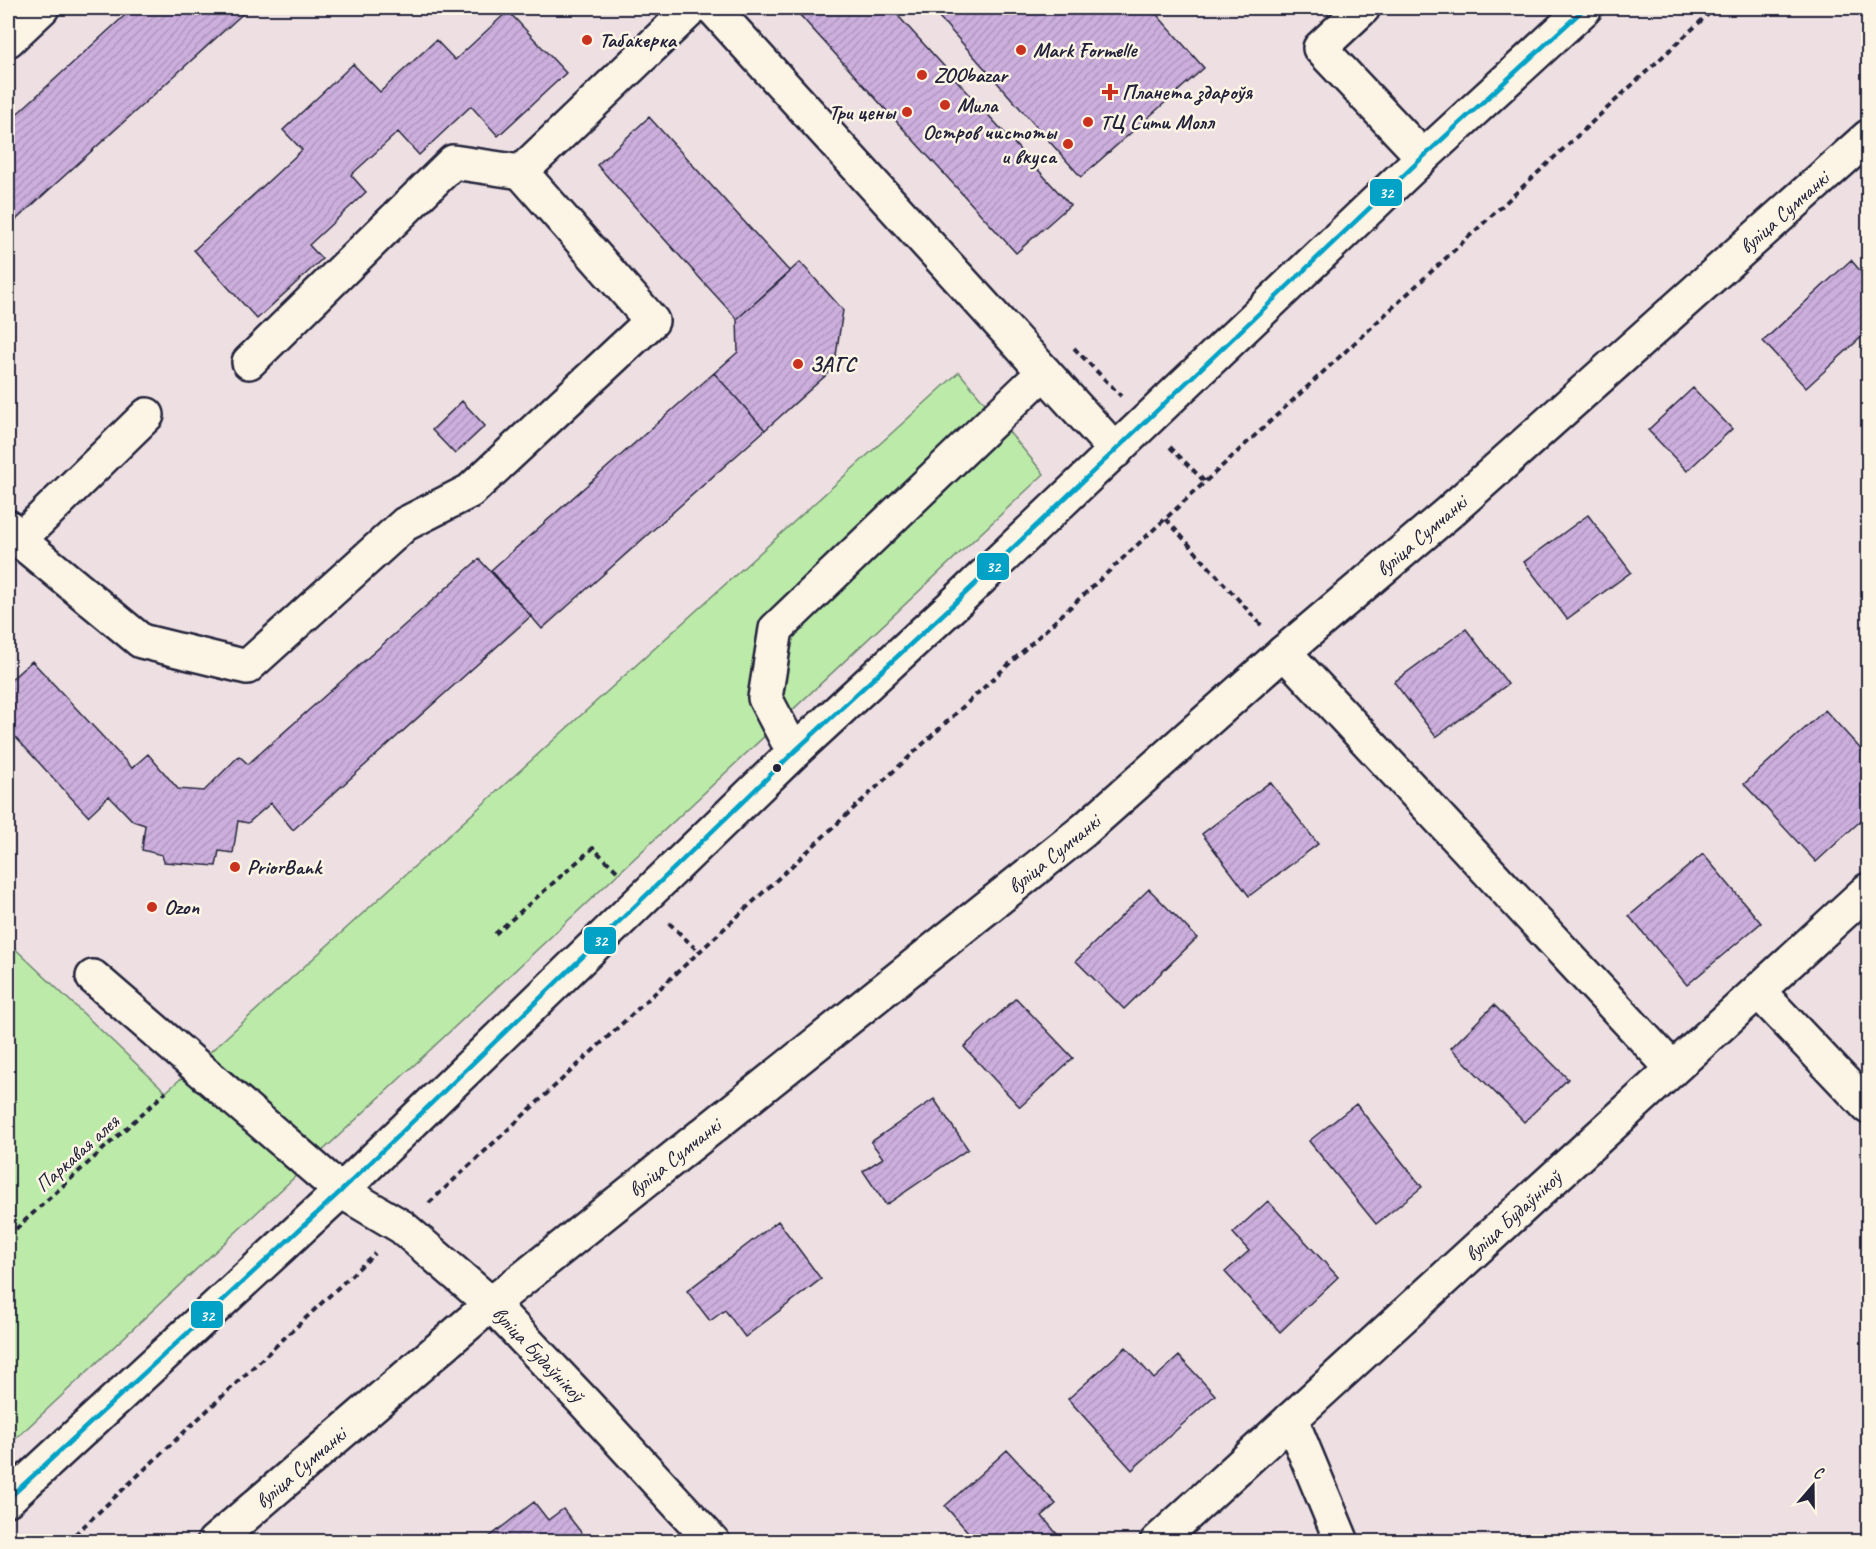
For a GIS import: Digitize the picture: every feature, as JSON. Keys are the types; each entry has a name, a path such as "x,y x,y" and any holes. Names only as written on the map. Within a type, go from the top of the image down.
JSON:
{"street":[{"path":"8,39 42,8"},
{"path":"521,172 692,8"},
{"path":"713,8 1116,451"},
{"path":"1363,8 1320,48 1423,157"},
{"path":"8,1499 341,1191 795,751 1116,451 1423,157 1585,8"},
{"name":"вуліца Сумчанкі","path":"214,1542 490,1304 1084,830 1284,652 1448,513 1869,137"},
{"path":"147,416 13,534 141,641 248,667 405,524 470,491 652,321 521,172 453,162 249,362"},
{"path":"795,751 765,698 776,628 1044,372"},
{"path":"1284,652 1672,1068"},
{"name":"вуліца Будаўнікоў","path":"1156,1542 1869,890"},
{"name":"вуліца Будаўнікоў","path":"93,977 341,1191 402,1227 490,1304 585,1402 713,1542"},
{"path":"1758,991 1869,1107"},
{"path":"1291,1419 1342,1542"}],"path":[{"path":"67,1542 402,1227 1715,8"},
{"path":"1166,519 1284,652"},
{"name":"Паркавая алея","path":"8,1236 166,1092"}],"green space":[{"path":"959,372 1044,474 8,1446 8,942 166,1092"}],"building":[{"path":"133,8 249,8 8,227 8,122"},
{"path":"804,8 891,8 1070,205 1016,253 798,13"},
{"name":"ТЦ Сити Молл","path":"931,8 1151,8 1204,68 1081,177"},
{"path":"508,11 566,73 498,136 471,106 419,155 398,132 351,175 366,192 309,245 322,259 257,319 194,250 302,150 283,130 353,64 380,92 436,40 455,60"},
{"path":"649,117 790,272 737,319 597,165"},
{"path":"1851,260 1868,280 1868,331 1806,388 1763,341"},
{"path":"800,262 843,310 834,368 765,430 714,373 738,352 737,319"},
{"path":"714,373 765,430 542,629 491,570"},
{"path":"1693,388 1732,429 1687,471 1648,430"},
{"path":"462,401 485,426 455,454 432,430"},
{"path":"1588,515 1631,572 1567,619 1524,562"},
{"path":"479,559 531,616 293,830 271,803 248,823 238,821 233,853 219,851 216,866 164,862 162,855 142,850 145,825 133,821 109,796 88,816 8,729 8,682 32,661 132,768 148,754 178,789 204,791 239,756 248,764"},
{"path":"1466,629 1508,684 1436,737 1394,682"},
{"path":"1825,710 1868,757 1868,814 1816,862 1744,784"},
{"path":"1270,782 1318,844 1249,896 1202,834"},
{"path":"1703,854 1761,923 1687,985 1629,916"},
{"path":"1149,889 1197,938 1124,1009 1076,961"},
{"path":"1016,998 1073,1058 1020,1107 964,1047"},
{"path":"1494,1005 1568,1079 1524,1122 1451,1048"},
{"path":"934,1099 968,1149 886,1205 863,1171 883,1158 871,1142"},
{"path":"1356,1104 1422,1187 1376,1224 1309,1141"},
{"path":"1268,1201 1338,1277 1280,1332 1225,1272 1249,1251 1233,1233"},
{"path":"778,1221 821,1279 745,1337 725,1310 710,1321 687,1291"},
{"path":"1126,1347 1154,1379 1179,1356 1215,1395 1132,1470 1068,1399"},
{"path":"1007,1450 1056,1504 1042,1516 1057,1534 1049,1542 977,1542 945,1506"},
{"path":"534,1502 548,1520 563,1509 587,1540 585,1542 483,1542"}],"transit line":[{"name":"32","path":"8,1499 341,1191 795,751 953,605 1423,157 1585,8"}],"place":[{"name":"Табакерка","path":"587,40"},
{"name":"Mark Formelle","path":"1021,50"},
{"name":"ZOObazar","path":"922,75"},
{"name":"Планета здароўя","path":"1110,92"},
{"name":"Мила","path":"945,105"},
{"name":"Три цены","path":"907,112"},
{"name":"ТЦ Сити Молл","path":"1088,122"},
{"name":"Остров чистоты и вкуса","path":"1068,144"},
{"name":"ЗАГС","path":"798,364"},
{"name":"PriorBank","path":"235,867"},
{"name":"Ozon","path":"152,907"}]}
